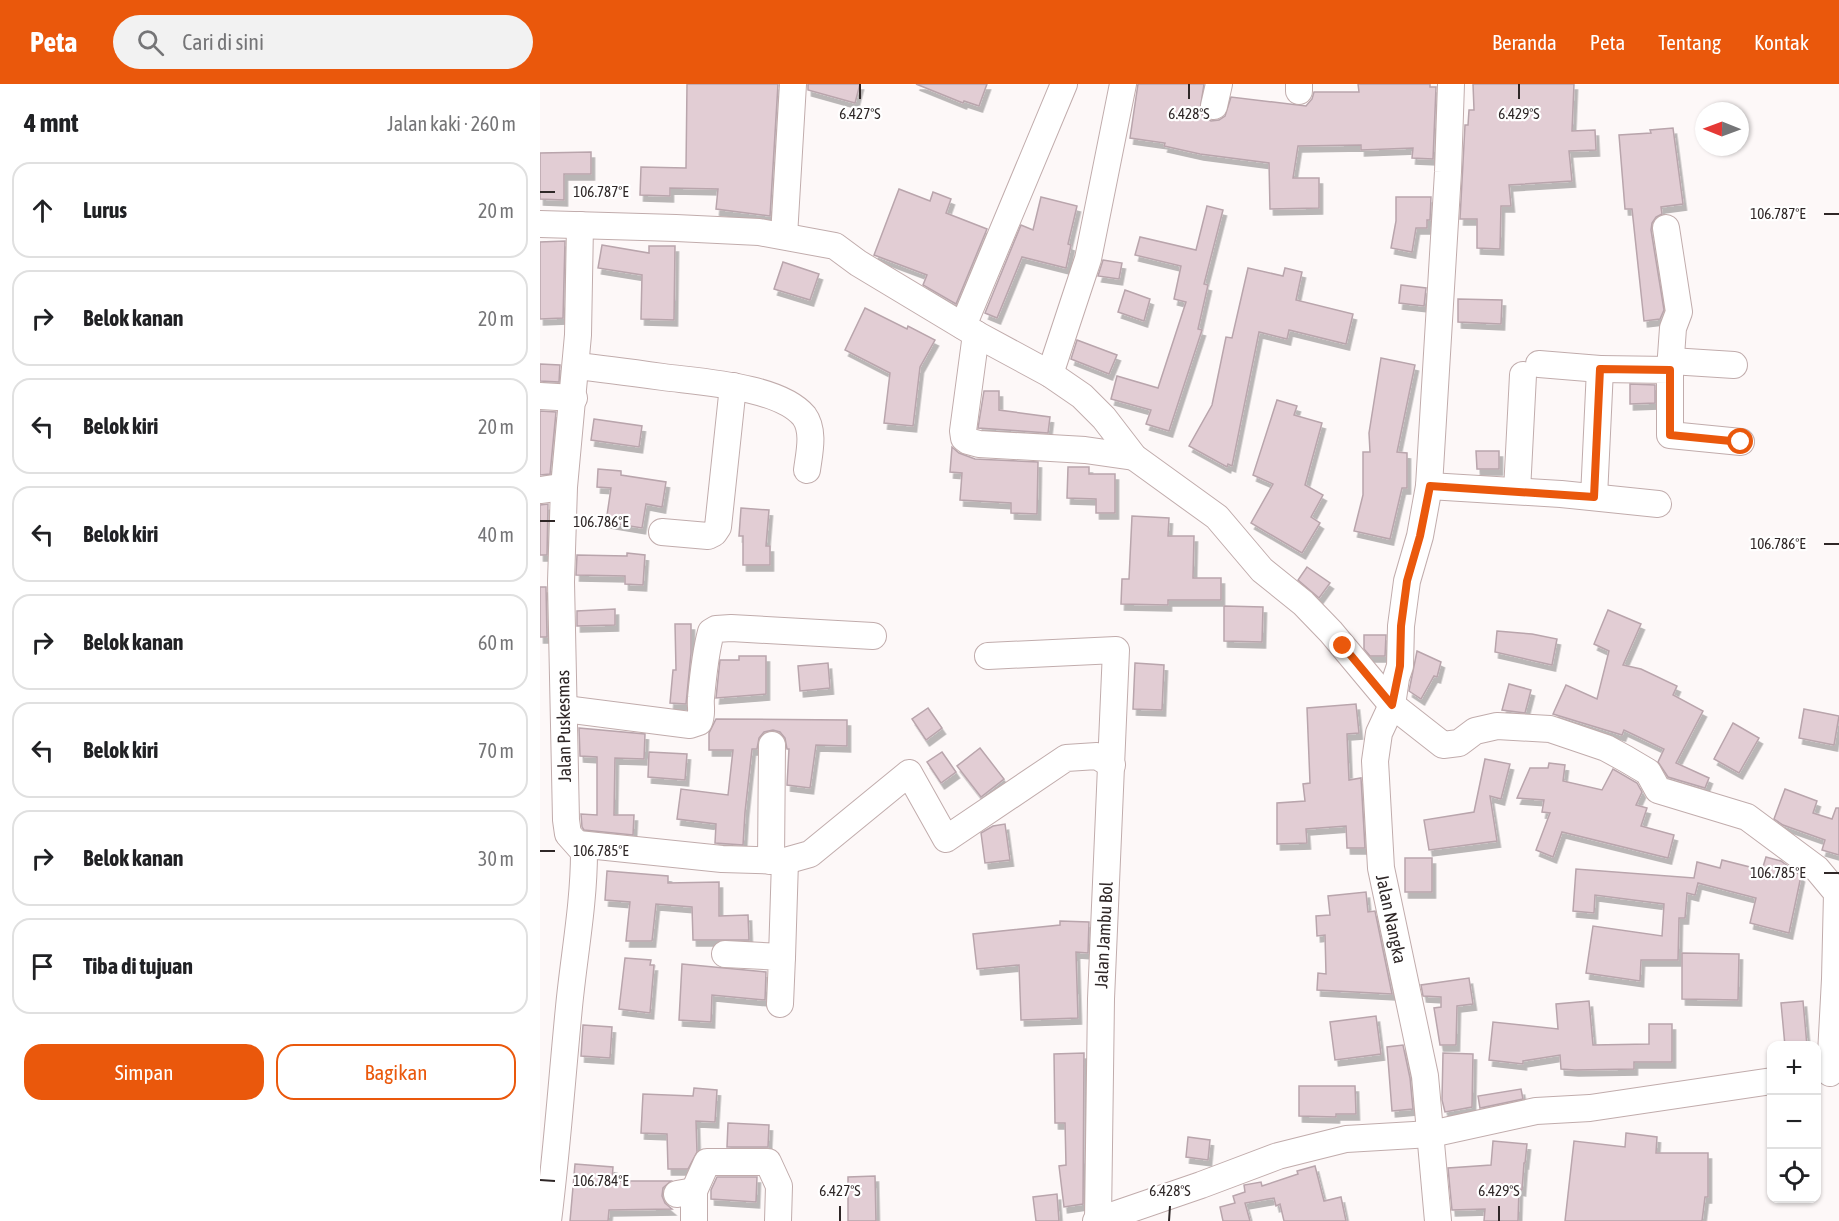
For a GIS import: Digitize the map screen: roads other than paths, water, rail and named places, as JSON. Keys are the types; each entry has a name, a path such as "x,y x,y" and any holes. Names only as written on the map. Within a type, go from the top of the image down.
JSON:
{"street":[{"path":"784,236 793,84"},
{"path":"1064,84 970,330 964,438 979,444 1085,450 1134,457"},
{"path":"1050,374 1088,259 1124,84"},
{"name":"Jalan Nangka","path":"1438,1221 1425,1076 1381,868 1375,761 1379,733 1392,705 1400,666 1401,626 1407,581 1420,536 1430,486 1451,84"},
{"path":"540,224 759,232 835,246 858,263 970,330 1050,374 1082,396 1104,418 1134,457 1217,518 1262,570 1303,603 1331,632 1392,705 1443,745 1459,742 1475,731 1497,726 1550,729 1606,748 1648,772 1658,790 1747,817 1817,869 1837,892 1835,979 1829,1074"},
{"name":"Jalan Puskesmas","path":"548,1221 556,1160 569,1006 584,888 584,852 568,834 566,820 564,710 551,582 574,398 580,225"},
{"path":"1666,228 1679,312 1673,328 1670,365 1670,435 1741,442"},
{"path":"1517,491 1531,370 1734,365"},
{"path":"576,366 733,386 762,393 788,404 805,417 811,438 807,470"},
{"path":"1594,497 1600,369"},
{"path":"662,532 708,536 718,527 733,386"},
{"path":"540,396 574,398"},
{"path":"1430,486 1594,497 1658,504"},
{"path":"564,710 690,725 699,722 701,717 705,655 711,632 716,629 873,636"},
{"name":"Jalan Jambu Bol","path":"988,656 1116,650 1101,999 1097,1221"},
{"path":"772,745 782,957 780,1004"},
{"path":"578,844 722,859 778,861 810,854 909,773 946,839 1065,758 1097,756 1112,765"},
{"path":"725,954 782,957"},
{"path":"1097,1221 1278,1156 1346,1139 1431,1134 1536,1112 1590,1108 1767,1082"},
{"path":"694,1221 686,1192 707,1162 768,1162 779,1186 778,1221"}]}
